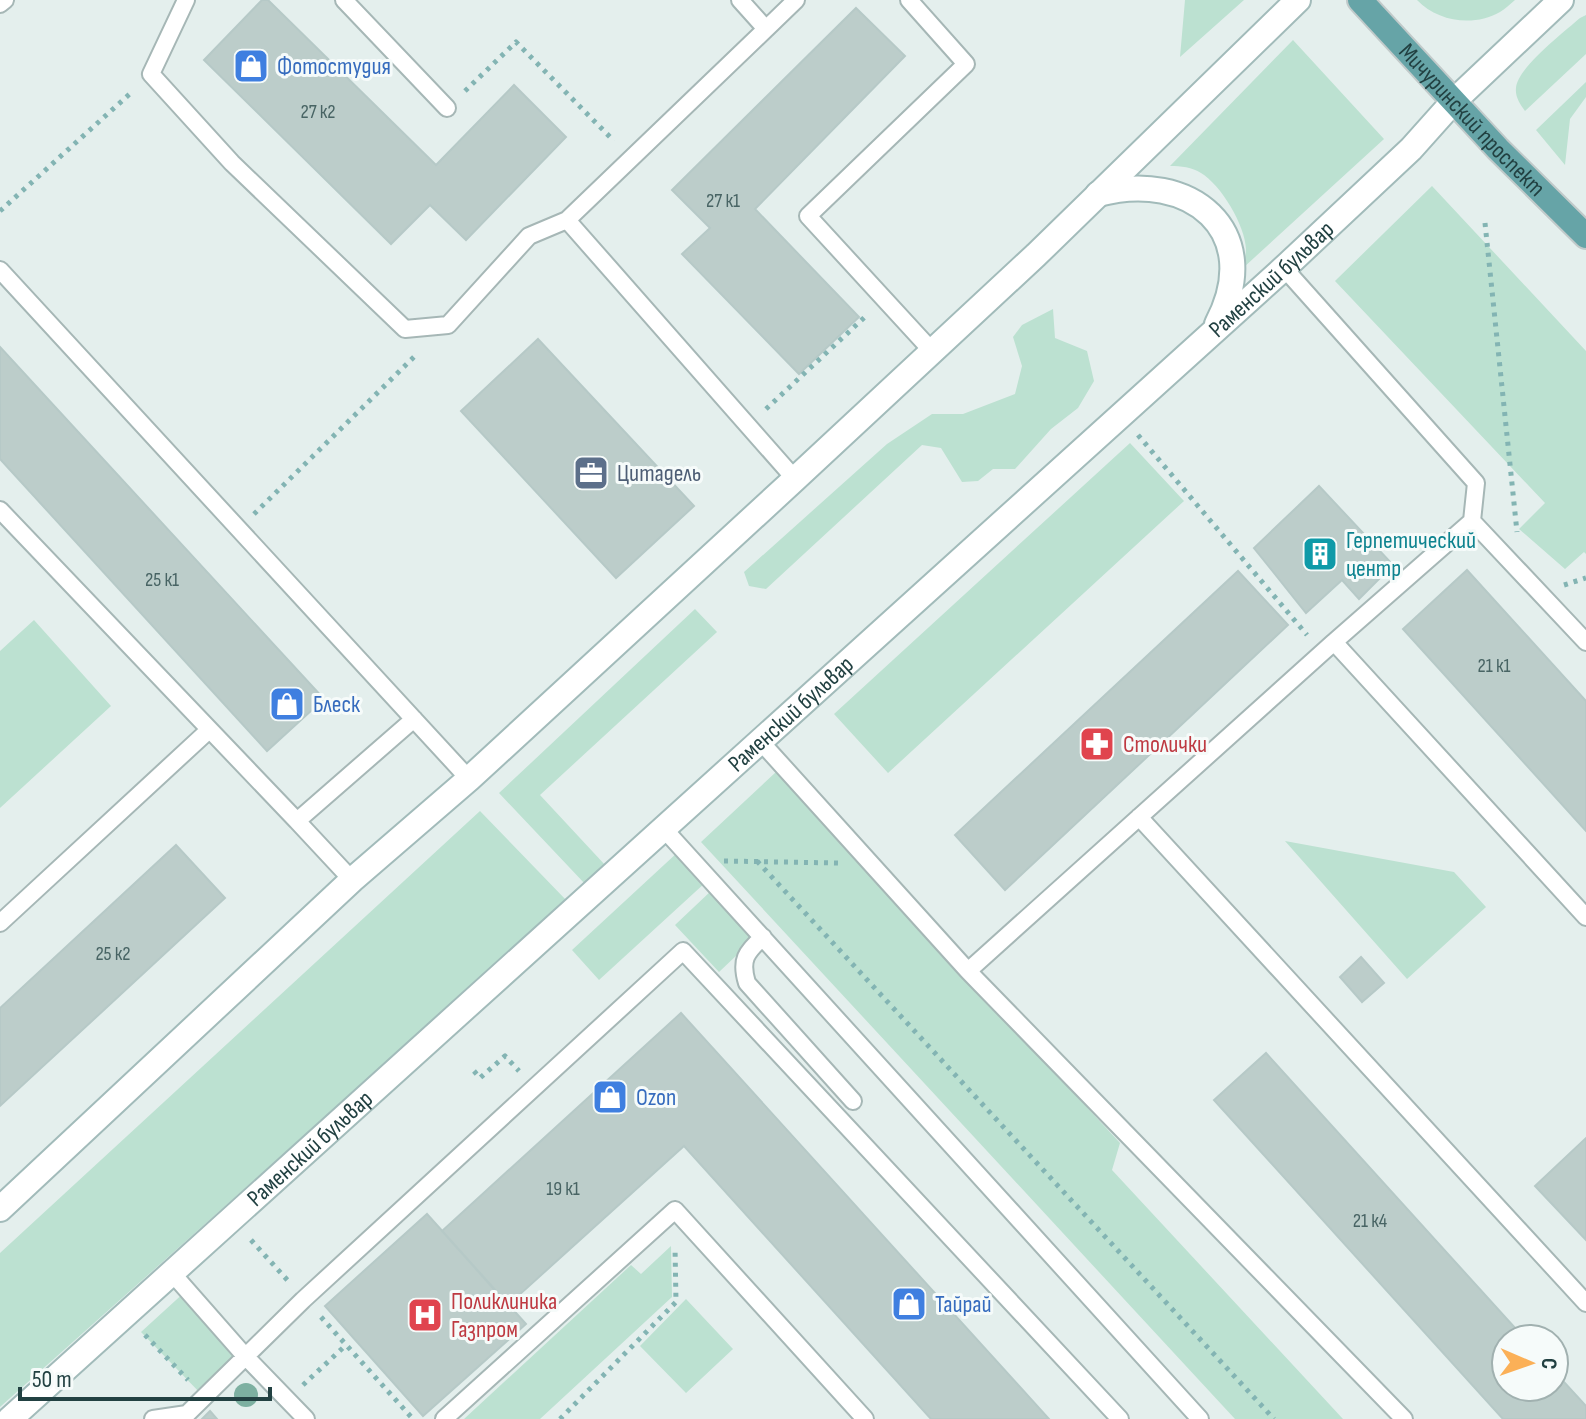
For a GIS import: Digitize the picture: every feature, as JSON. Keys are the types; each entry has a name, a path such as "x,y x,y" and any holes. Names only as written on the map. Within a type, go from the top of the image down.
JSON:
{"main road":[{"name":"Мичуринский проспект","path":"1360,0 1498,149 1586,236"}],"street":[{"path":"0,1209 352,880 469,779 795,479 1097,195 1298,0"},
{"name":"Раменский бульвар","path":"10,1419 1284,268 1411,149 1453,102 1561,0"},
{"path":"1097,195 1117,189 1146,188 1175,193 1201,205 1218,223 1229,242 1233,270 1226,307 1214,330"}],"lane":[{"path":"0,4 5,0"},
{"path":"186,0 151,74 232,163 405,329 448,325 529,236 567,220 796,0"},
{"path":"344,0 447,108"},
{"path":"740,0 766,29"},
{"path":"909,0 966,64 808,216 932,351"},
{"path":"567,220 795,479"},
{"path":"968,971 1472,521 1476,483 1284,268"},
{"path":"0,270 469,779"},
{"path":"0,510 352,880"},
{"path":"1472,521 1586,642"},
{"path":"1328,648 1586,917"},
{"path":"297,821 414,719"},
{"path":"0,923 209,730"},
{"path":"761,742 968,971 1404,1419"},
{"path":"1139,817 1586,1303"},
{"path":"664,829 1200,1419"},
{"path":"763,937 745,957 743,970 747,983 853,1101"},
{"path":"153,1419 187,1414 304,1298 683,951 1120,1419"},
{"path":"444,1419 675,1210 865,1419"},
{"path":"172,1273 306,1419"}],"path":[{"path":"447,108 516,42 631,159"},
{"path":"0,211 151,74"},
{"path":"1485,223 1521,573"},
{"path":"747,425 885,299"},
{"path":"239,528 448,325"},
{"path":"1135,431 1328,648"},
{"path":"692,860 871,863"},
{"path":"757,861 1274,1419"},
{"path":"474,1071 480,1078 505,1056"},
{"path":"560,1419 676,1302 675,1210"},
{"path":"247,1236 413,1419"},
{"path":"141,1332 204,1397"}],"green space":[{"path":"1185,0 1244,0 1180,57"},
{"path":"1417,0 1515,0 1490,17 1468,21 1435,13"},
{"path":"1586,15 1586,54 1525,111 1518,100 1518,80 1532,61"},
{"path":"1293,40 1384,139 1243,268 1245,239 1224,196 1198,171 1170,166"},
{"path":"1586,82 1586,97 1570,119 1565,165 1536,130"},
{"path":"1432,186 1586,351 1586,554 1584,552 1565,569 1519,529 1545,503 1335,281"},
{"path":"1053,309 1055,338 1087,351 1094,381 1078,408 1051,429 1015,469 993,469 978,481 962,482 941,448 922,445 766,589 749,586 744,572 887,444 932,414 963,414 1015,394 1022,366 1013,337 1022,325"},
{"path":"1130,443 1184,501 888,773 834,714"},
{"path":"695,609 717,632 540,795 606,866 586,885 499,793"},
{"path":"34,620 111,706 0,808 0,651"},
{"path":"776,772 1120,1143 1112,1170 1343,1419 1235,1419 701,842"},
{"path":"480,811 567,901 0,1407 0,1253"},
{"path":"1285,841 1454,872 1486,907 1407,979"},
{"path":"678,852 706,882 599,980 572,950"},
{"path":"712,890 756,937 719,972 675,925"},
{"path":"671,1246 672,1297 540,1419 464,1419 631,1265 641,1274"},
{"path":"187,1290 245,1356 204,1397 141,1332"},
{"path":"686,1299 733,1349 686,1393 640,1346"}],"building":[{"path":"262,0 268,0 436,165 514,85 566,137 466,240 430,205 391,244 204,60"},
{"path":"856,8 905,56 755,209 859,317 799,374 682,254 710,228 672,190"},
{"path":"538,339 694,506 616,578 461,411"},
{"path":"0,347 324,699 267,751 0,459"},
{"name":"Герпетический центр","path":"1319,486 1393,565 1359,599 1342,580 1306,613 1254,548"},
{"path":"1467,570 1586,701 1586,831 1403,629"},
{"path":"1238,571 1288,625 1005,890 955,835"},
{"path":"176,845 225,898 0,1106 0,1008"},
{"path":"1361,957 1384,983 1362,1002 1340,977"},
{"path":"681,1013 1049,1419 931,1419 684,1146 508,1305 442,1231"},
{"path":"1266,1053 1511,1323 1490,1323 1490,1403 1570,1403 1570,1388 1586,1406 1586,1419 1503,1419 1214,1100"},
{"path":"1586,1138 1586,1240 1535,1186"},
{"name":"Поликлиника Газпром","path":"427,1214 526,1324 423,1416 325,1306"},
{"path":"210,1411 217,1419 202,1419"}],"place":[{"name":"Фотостудия","path":"251,66"},
{"name":"Цитадель","path":"591,473"},
{"name":"Герпетический центр","path":"1320,554"},
{"name":"Блеск","path":"287,704"},
{"name":"Столички","path":"1097,744"},
{"name":"Ozon","path":"610,1097"},
{"name":"Тайрай","path":"909,1304"},
{"name":"Поликлиника Газпром","path":"425,1315"}]}
